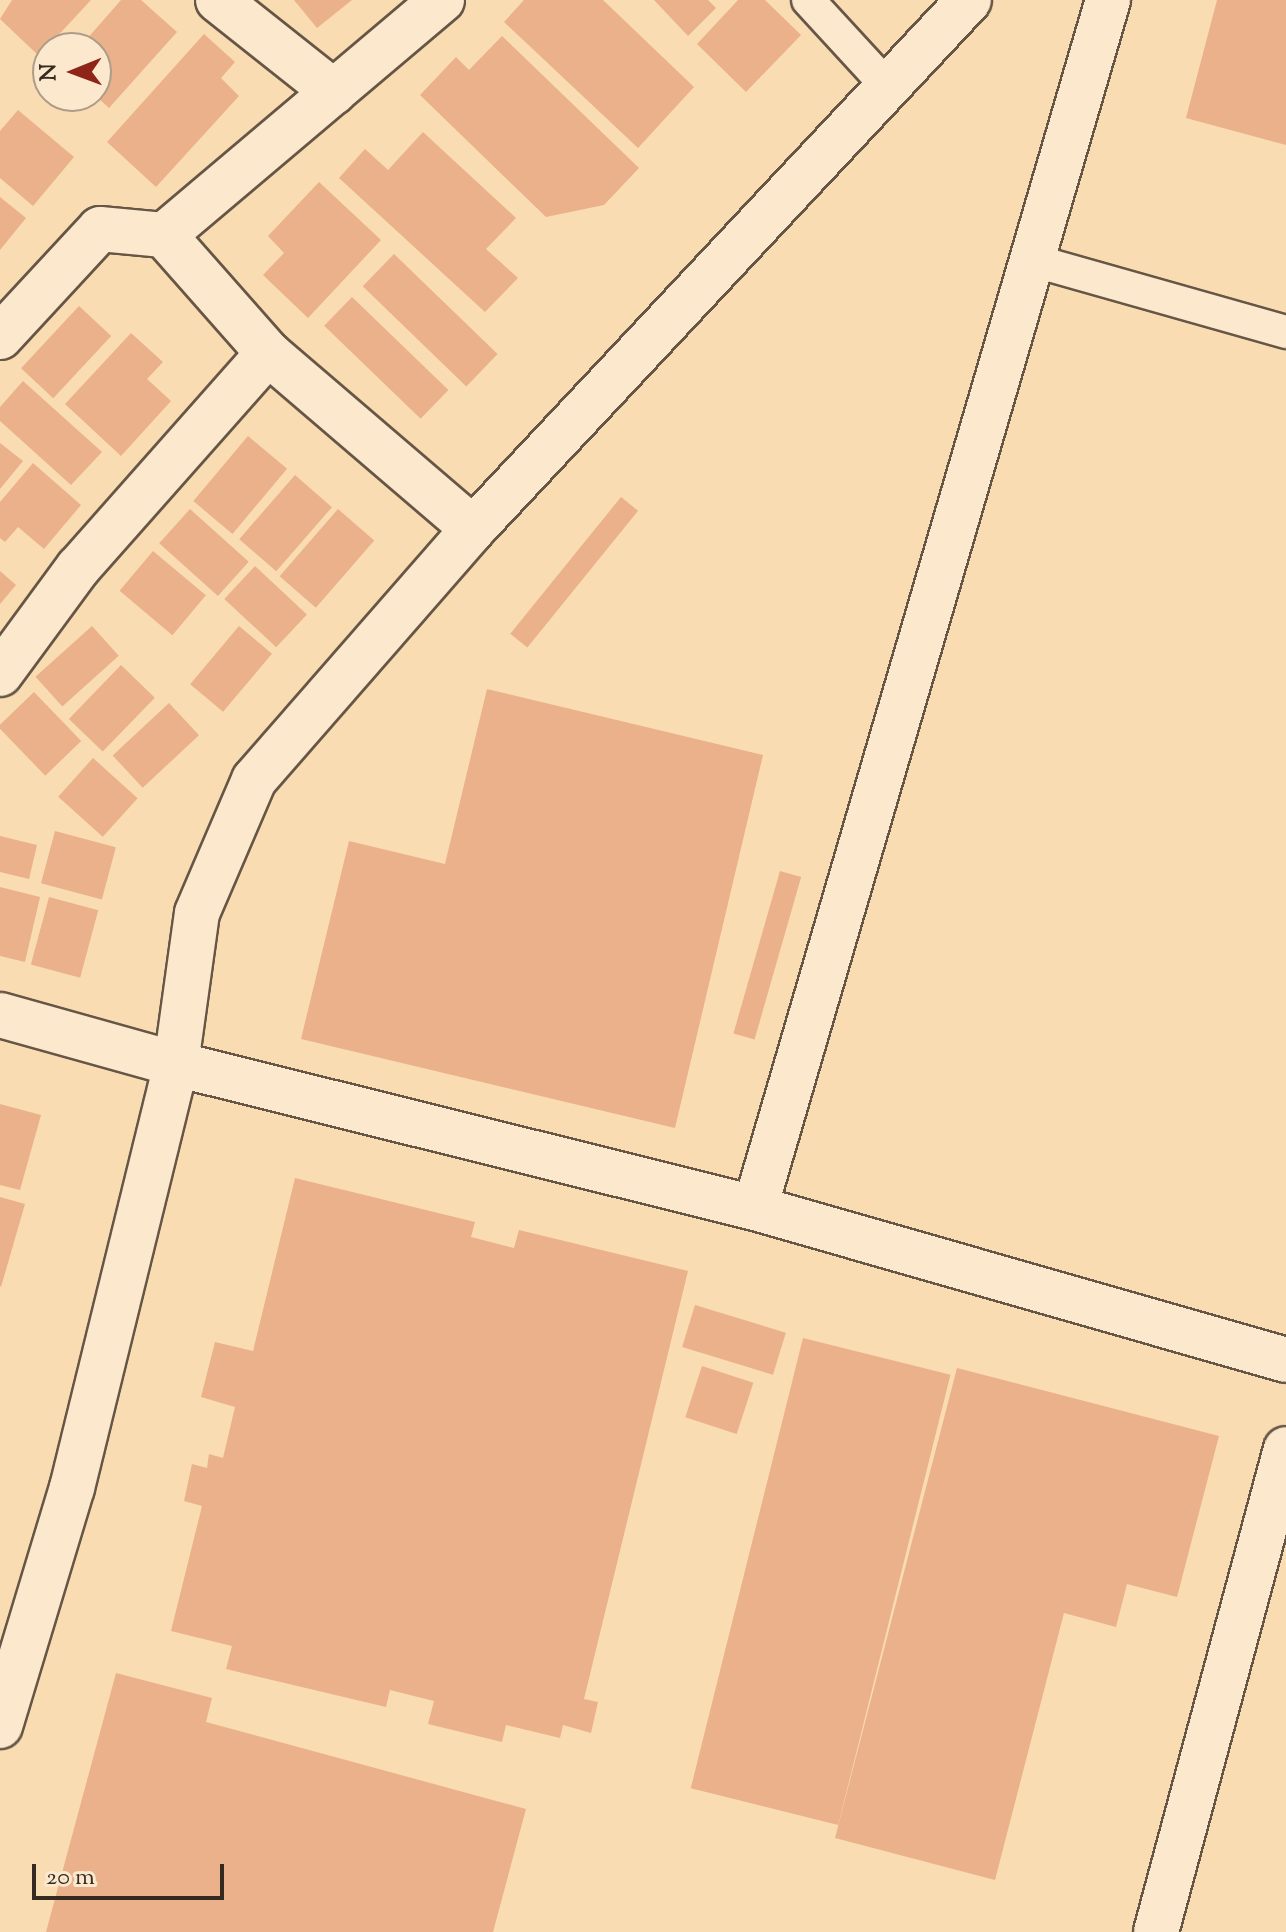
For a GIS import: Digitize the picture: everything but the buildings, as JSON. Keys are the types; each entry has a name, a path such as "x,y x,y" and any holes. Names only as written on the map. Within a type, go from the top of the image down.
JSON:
{"street":[{"path":"218,0 334,92"},
{"path":"164,235 442,0"},
{"path":"0,1726 72,1488 176,1064 197,913 254,780 473,529 969,0"},
{"path":"755,1208 1035,261 1108,0"},
{"path":"0,337 100,229 164,235 268,353 473,529"},
{"path":"0,674 78,568 268,353"},
{"path":"0,1015 176,1064 755,1208 1286,1360"},
{"path":"1156,1932 1286,1449"}],"lane":[{"path":"808,0 888,87"},
{"path":"1035,261 1286,332"}]}
